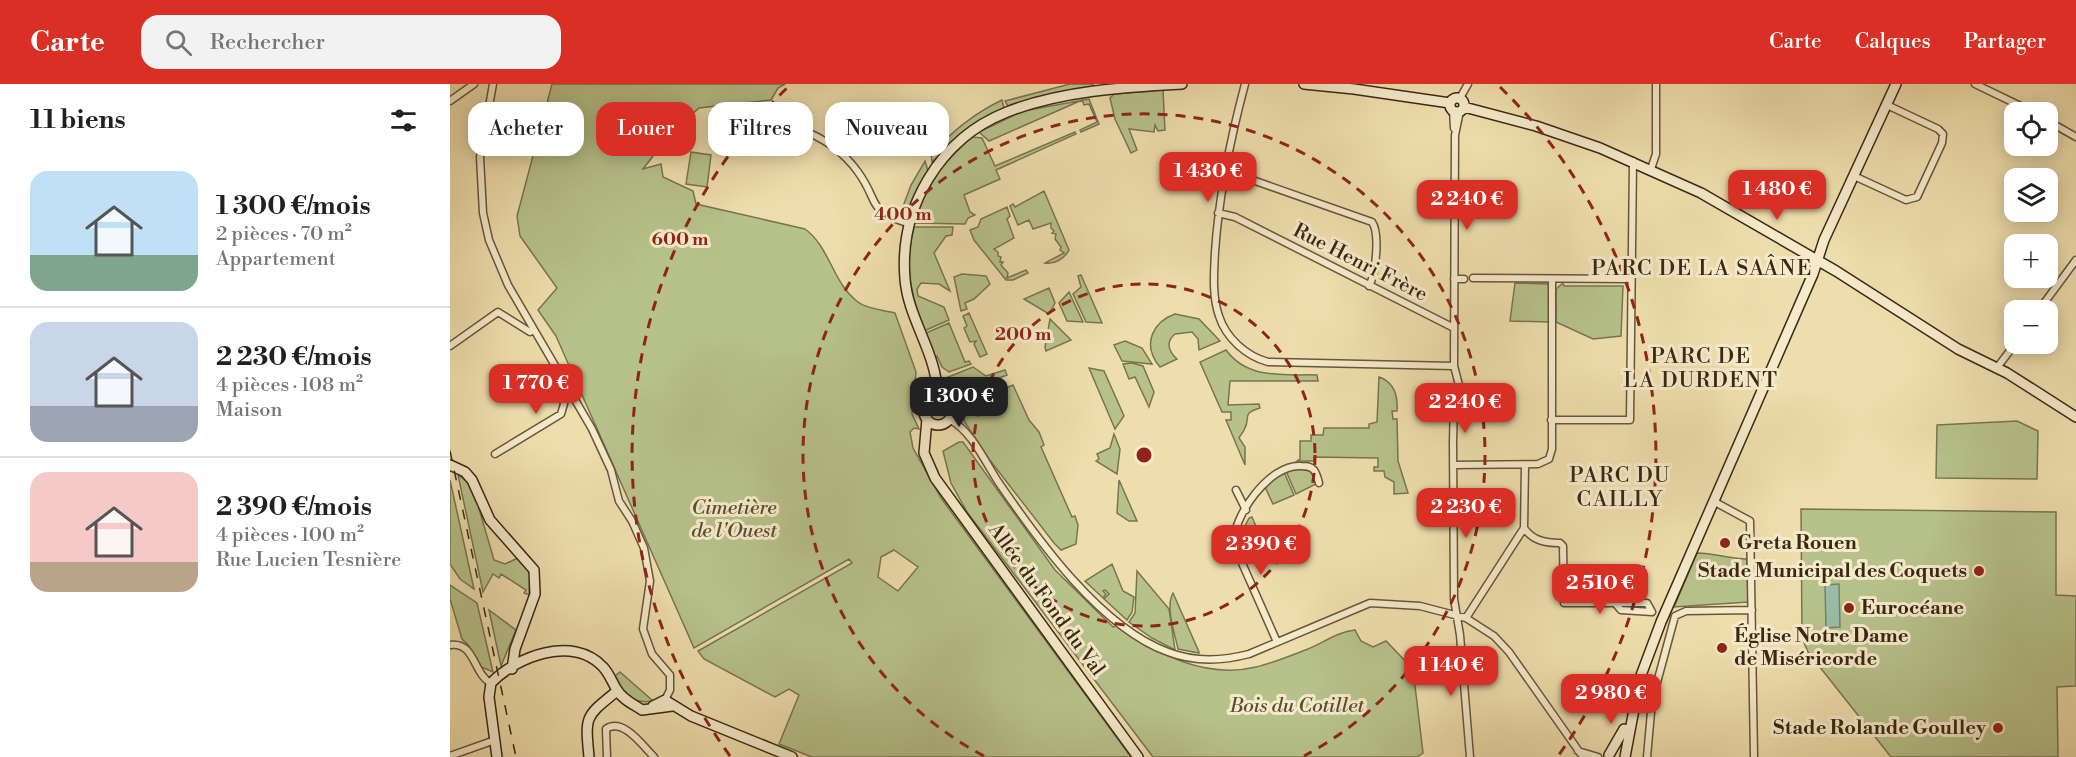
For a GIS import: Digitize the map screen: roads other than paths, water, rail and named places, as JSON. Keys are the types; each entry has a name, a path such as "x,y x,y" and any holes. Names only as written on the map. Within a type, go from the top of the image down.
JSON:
{"street":[{"path":"450,101 474,84"},
{"path":"493,84 480,157 485,227 497,261 533,330 592,429 611,470 619,501 632,521 644,548 650,581 643,629 652,654 670,675 670,690 666,705"},
{"path":"937,397 936,374 913,318 906,287 904,257 917,200 934,169 964,138 990,120 1019,107 1061,98 1182,84"},
{"path":"1245,84 1224,170 1218,213 1215,272 1217,310 1226,330 1249,354 1274,362 1454,366"},
{"path":"1304,84 1364,90 1458,106 1552,131 1633,161 1717,201 1817,260 2076,422"},
{"path":"1468,84 1458,106 1455,135 1454,366 1459,385 1454,403 1453,465 1455,615 1460,635 1470,757"},
{"path":"1651,169 1656,154 1656,84"},
{"path":"1606,756 1621,738 1661,622 1817,260 1896,84"},
{"path":"1975,84 2012,102"},
{"path":"1854,176 1906,200 1913,200 1917,197 1942,143 1943,135 1938,129 1887,105"},
{"path":"2058,127 2076,137"},
{"path":"813,135 848,161 858,172 877,210 887,217 910,224"},
{"path":"1551,420 1630,420 1633,161"},
{"path":"1224,170 1372,222 1376,230 1375,274 1369,286"},
{"name":"Rue Henri Frère","path":"1218,213 1235,217 1454,328"},
{"path":"2046,300 2076,260"},
{"path":"1473,278 1631,279"},
{"path":"1454,279 1464,279"},
{"path":"1453,465 1525,465 1539,464 1548,459 1552,449 1552,280"},
{"path":"450,346 498,312 530,332 533,330"},
{"path":"1995,370 2007,354"},
{"path":"1995,370 2007,374 2076,417"},
{"path":"495,454 561,414 564,404 561,389 567,386"},
{"path":"937,397 950,403 952,413 949,419 937,425 929,443 927,464 924,444 927,419 925,406 930,399 937,397"},
{"path":"927,419 937,425"},
{"path":"949,419 966,432 1017,508 1066,572 1099,604 1138,635 1168,652 1209,660 1240,656 1372,602 1420,606 1466,618 1494,636 1509,652 1582,757"},
{"name":"Allée du Fond du Val","path":"927,464 1138,757"},
{"path":"450,465 465,472 472,480 490,520 530,564 535,575 535,594 515,649 512,669"},
{"path":"1525,465 1524,528 1528,535 1545,543 1562,544 1564,603 1615,603 1621,610 1652,612 1661,622"},
{"path":"1277,642 1234,545 1234,532 1262,484 1289,466 1312,468 1319,483"},
{"path":"1236,490 1246,510"},
{"path":"1713,501 1750,521 1754,757"},
{"path":"1466,618 1524,528"},
{"path":"1647,757 1652,701 1675,616 1686,611 1752,610"},
{"path":"450,645 458,644 465,647 483,677 491,683"},
{"path":"497,757 489,697 491,683 512,669 551,651 574,651 601,665 618,691 633,705 648,707 666,705 792,757"},
{"path":"589,757 588,719 594,709 618,691"},
{"path":"1625,757 1634,705"},
{"path":"607,757 606,729 614,725 622,727 654,757"},
{"path":"450,756 495,740"},
{"path":"1577,751 1598,757"},
{"path":"1606,756 1620,757"}],"railway":[{"path":"450,451 516,757"}],"place":[{"name":"Greta Rouen","path":"1725,543"},
{"name":"Stade Municipal des Coquets","path":"1979,571"},
{"name":"Eurocéane","path":"1849,608"},
{"name":"Église Notre Dame de Miséricorde","path":"1722,648"},
{"name":"Stade Rolande Goulley","path":"1998,728"}],"district":[{"name":"PARC DE LA SAÂNE","path":"1702,269"},
{"name":"PARC DE LA DURDENT","path":"1701,369"},
{"name":"PARC DU CAILLY","path":"1620,488"}],"park label":[{"name":"Cimetière de l'Ouest","path":"734,520"},
{"name":"Bois du Cotillet","path":"1297,706"}]}
